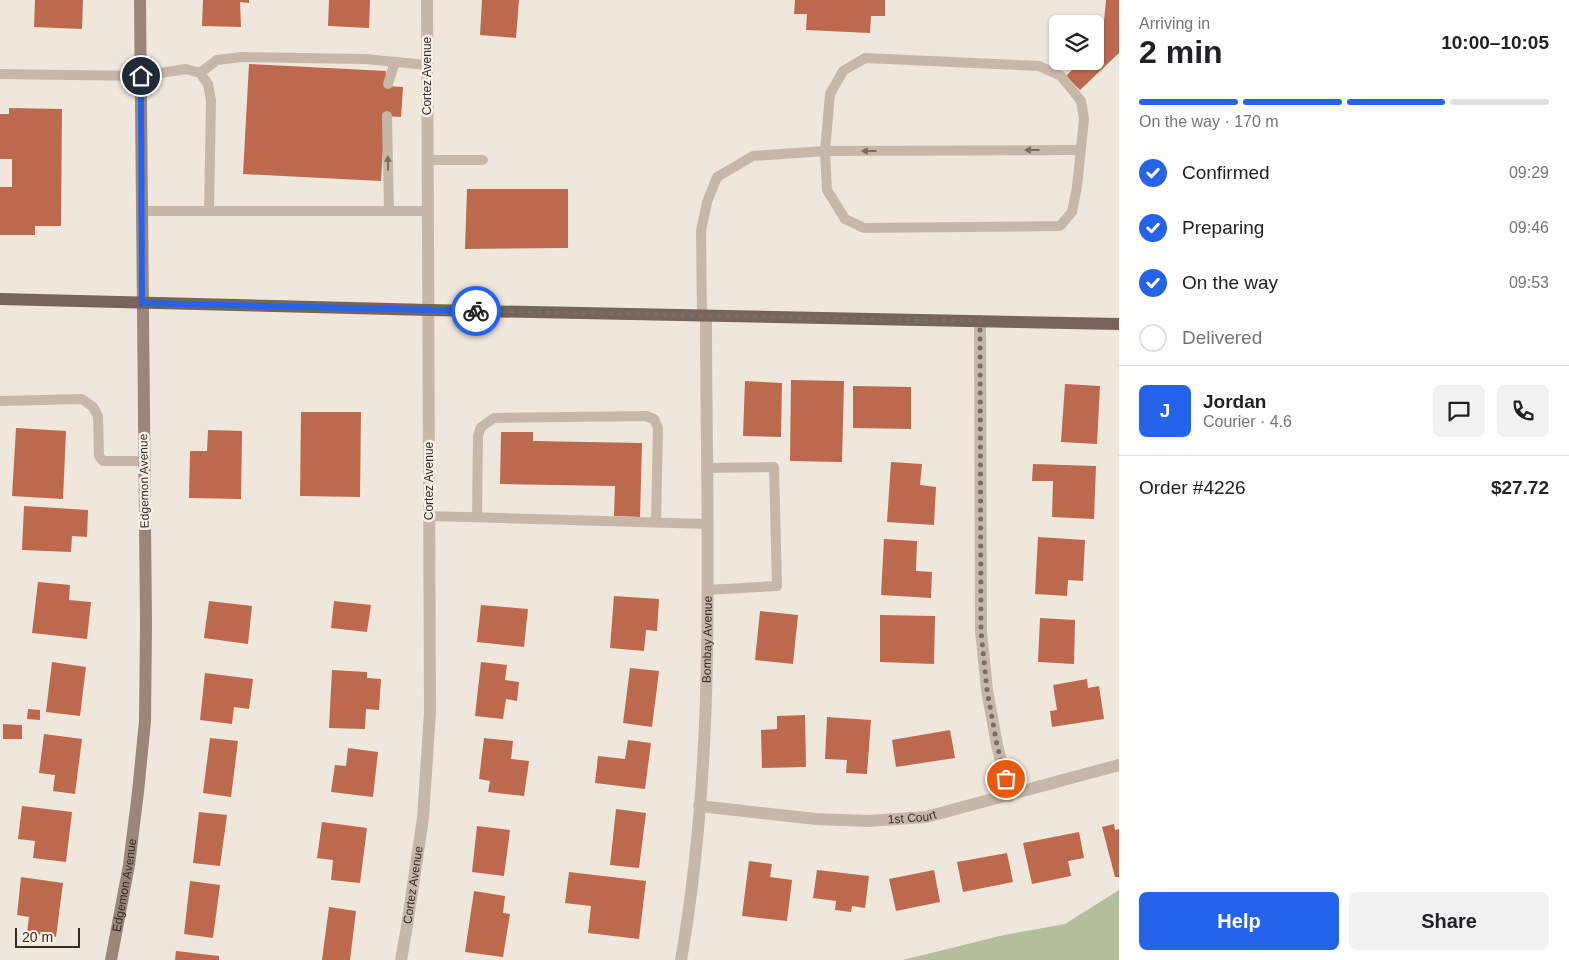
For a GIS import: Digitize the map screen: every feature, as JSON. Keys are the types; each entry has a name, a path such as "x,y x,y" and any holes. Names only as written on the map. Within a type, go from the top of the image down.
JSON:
{"main road":[{"path":"0,299 1119,324"}],"street":[{"name":"Edgemon Avenue","path":"111,960 129,866 145,721 140,0"},
{"name":"Cortez Avenue","path":"401,960 408,926 423,818 430,712 426,0"},
{"name":"Bombay Avenue","path":"681,960 690,910 707,683 704,316"},
{"path":"980,321 981,631 987,690 997,745 1010,796"},
{"name":"1st Court","path":"699,806 816,819 868,821 926,817 1010,796 1119,765"}],"lane":[{"path":"200,73 217,60 242,57 365,59 427,65"},
{"path":"866,58 1039,66 1061,76 1081,101 1084,119 1077,187 1072,212 1060,226 864,228 845,219 827,190 825,151 830,94 843,72 866,58"},
{"path":"388,84 395,62"},
{"path":"0,74 141,76 186,69 200,73 208,84 211,100 209,211"},
{"path":"387,116 389,211"},
{"path":"704,316 701,231 707,202 717,177 753,156 825,151 1080,150"},
{"path":"428,160 483,160"},
{"path":"142,211 428,211"},
{"path":"0,401 82,399 93,407 98,416 99,456 103,461 144,461"},
{"path":"476,518 478,436 481,427 494,418 646,416 654,418 658,428 656,522"},
{"path":"706,468 774,467 777,586 707,590"},
{"path":"429,516 707,524"}],"green space":[{"path":"1119,890 1119,960 903,960 1004,935 1065,924"}],"building":[{"path":"35,0 83,0 82,29 34,27"},
{"path":"203,0 249,0 249,3 240,2 241,27 202,26"},
{"path":"329,0 370,0 369,28 328,26"},
{"path":"482,0 519,0 516,38 480,35"},
{"path":"795,0 885,0 885,16 871,16 870,33 806,30 807,14 794,14"},
{"path":"1106,0 1119,0 1119,53 1104,67"},
{"path":"249,64 386,71 385,86 403,87 401,117 385,116 381,181 243,174"},
{"path":"1072,70 1101,70 1080,90 1066,76"},
{"path":"9,108 62,109 61,226 35,226 35,235 0,235 0,187 12,187 12,159 0,159 0,114 9,114"},
{"path":"467,189 568,189 568,248 465,249"},
{"path":"791,380 844,381 842,462 790,461"},
{"path":"745,381 782,383 781,437 743,436"},
{"path":"1065,384 1100,386 1097,444 1061,442"},
{"path":"853,386 911,387 911,429 853,428"},
{"path":"301,412 361,412 360,497 300,496"},
{"path":"16,428 66,431 63,499 12,496"},
{"path":"208,430 242,431 241,499 189,498 190,451 207,451"},
{"path":"501,432 533,432 533,441 642,443 640,517 614,516 615,486 500,484"},
{"path":"891,462 922,464 920,485 936,487 934,525 887,522"},
{"path":"1033,464 1096,466 1094,519 1052,517 1053,481 1032,481"},
{"path":"24,506 88,510 87,537 72,536 71,552 22,550"},
{"path":"1038,537 1085,540 1083,581 1068,580 1067,596 1035,594"},
{"path":"884,539 917,541 916,571 932,572 931,598 881,595"},
{"path":"38,582 70,585 69,600 91,602 87,639 32,633"},
{"path":"614,596 659,599 657,631 646,630 644,651 610,648"},
{"path":"209,601 252,606 248,644 204,638"},
{"path":"334,601 371,605 367,632 331,628"},
{"path":"481,605 528,609 524,647 477,642"},
{"path":"760,611 798,615 793,664 755,660"},
{"path":"880,615 935,616 934,664 880,662"},
{"path":"1040,618 1075,620 1074,664 1038,662"},
{"path":"52,662 86,667 80,716 46,712"},
{"path":"481,662 507,665 505,680 519,682 517,701 506,699 503,719 475,716"},
{"path":"630,668 659,671 652,727 623,723"},
{"path":"332,670 367,672 367,678 381,679 379,710 366,709 365,729 329,728"},
{"path":"205,673 253,679 249,709 234,707 232,724 200,720"},
{"path":"1087,679 1088,688 1099,686 1104,719 1052,727 1050,711 1057,710 1053,685"},
{"path":"28,709 40,710 40,720 27,719"},
{"path":"805,715 806,767 762,768 761,730 777,729 777,716"},
{"path":"827,717 871,720 867,774 846,773 847,760 825,759"},
{"path":"3,724 22,725 22,739 3,739"},
{"path":"950,730 955,758 896,767 892,740"},
{"path":"44,734 82,739 75,794 53,791 55,775 39,773"},
{"path":"210,738 238,741 231,797 203,793"},
{"path":"484,738 513,741 511,759 529,761 524,796 488,792 490,781 479,779"},
{"path":"628,740 651,743 645,789 595,783 598,756 625,759"},
{"path":"348,748 378,752 373,797 331,792 335,765 346,766"},
{"path":"22,806 72,812 66,862 33,858 35,841 18,839"},
{"path":"616,809 646,813 639,868 610,865"},
{"path":"199,812 227,815 220,866 193,863"},
{"path":"322,822 367,828 360,883 331,880 333,860 317,858"},
{"path":"1114,824 1115,830 1119,829 1119,877 1115,877 1102,827"},
{"path":"477,826 510,830 504,876 472,872"},
{"path":"1079,832 1084,858 1068,861 1071,876 1032,884 1023,843"},
{"path":"1007,853 1013,882 963,892 957,862"},
{"path":"749,861 772,864 770,877 792,880 787,921 742,916"},
{"path":"817,870 869,876 865,908 852,906 851,912 835,910 836,901 813,898"},
{"path":"934,870 940,902 896,911 889,879"},
{"path":"569,872 646,881 639,939 588,933 591,906 565,903"},
{"path":"21,877 63,883 56,937 27,933 29,917 17,915"},
{"path":"190,881 220,885 213,938 184,934"},
{"path":"474,891 505,896 503,913 510,914 503,957 465,952"},
{"path":"329,907 356,911 350,960 322,960"},
{"path":"176,951 219,956 219,960 175,960"}],"way so far":[{"path":"476,311 980,321 981,631 987,690 997,745 1006,779"}],"route":[{"path":"141,76 142,303 476,311"}]}
